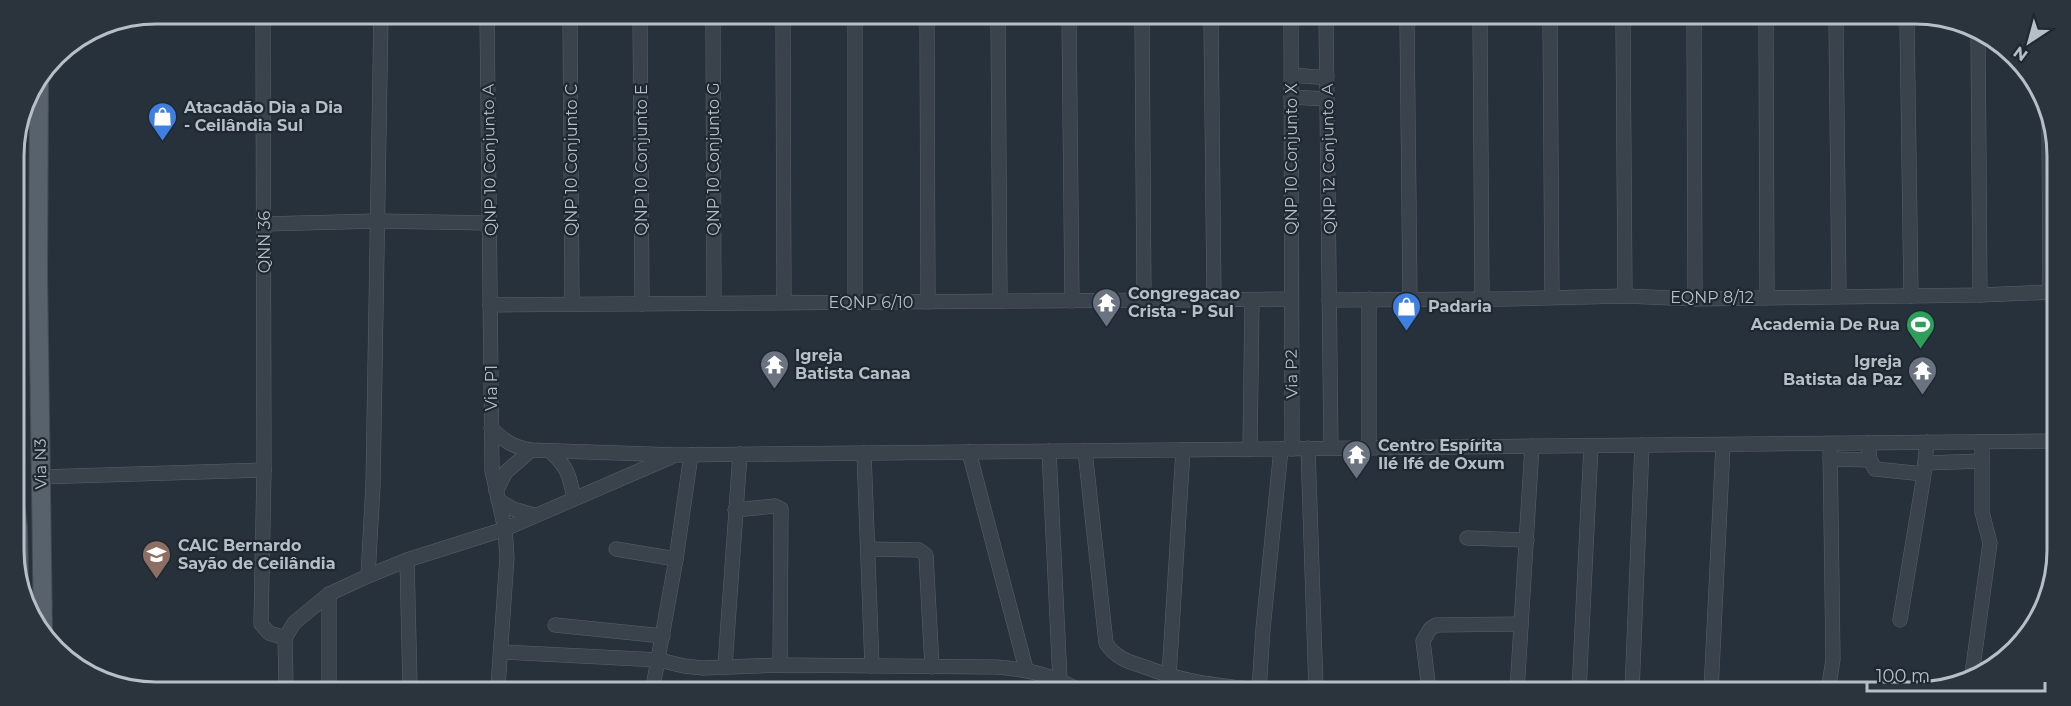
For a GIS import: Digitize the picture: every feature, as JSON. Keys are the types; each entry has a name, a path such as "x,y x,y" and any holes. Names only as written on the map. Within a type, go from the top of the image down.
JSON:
{"main road":[{"name":"Via N3","path":"39,95 41,615"},
{"path":"31,114 30,165 39,217"}],"street":[{"name":"QNN 36","path":"263,24 264,470 261,624 269,633 285,638"},
{"path":"368,576 374,485 381,24"},
{"name":"QNP 10 Conjunto A","path":"487,24 490,305"},
{"name":"QNP 10 Conjunto C","path":"570,24 572,304"},
{"name":"QNP 10 Conjunto E","path":"640,24 642,304"},
{"name":"QNP 10 Conjunto G","path":"713,24 714,303"},
{"path":"783,24 784,302"},
{"path":"855,24 855,302"},
{"path":"927,24 928,302"},
{"path":"998,24 1000,301"},
{"path":"1069,24 1072,301"},
{"path":"1142,24 1144,300"},
{"path":"1211,24 1214,300"},
{"name":"QNP 10 Conjunto X","path":"1291,24 1291,299"},
{"name":"QNP 12 Conjunto A","path":"1326,24 1329,300"},
{"path":"1407,24 1410,298"},
{"path":"1480,24 1482,298"},
{"path":"1550,24 1552,297"},
{"path":"1623,24 1625,296"},
{"path":"1694,24 1695,299"},
{"path":"1766,24 1767,297"},
{"path":"1836,24 1839,297"},
{"path":"1907,24 1911,296"},
{"path":"1978,40 1980,296"},
{"path":"1292,75 1327,76"},
{"path":"1291,97 1326,99"},
{"path":"264,224 377,221 489,224"},
{"name":"EQNP 8/12","path":"1329,300 1625,296 1695,299 1980,296 2047,292"},
{"name":"EQNP 6/10","path":"490,305 1291,299"},
{"name":"Via P2","path":"1260,682 1263,629 1287,449 1291,299"},
{"path":"1369,299 1369,448"},
{"path":"1251,449 1252,300"},
{"path":"1329,300 1331,448"},
{"name":"Via P1","path":"490,305 492,471 505,529"},
{"path":"491,428 507,443 517,448 676,455 2047,441"},
{"path":"1900,620 1927,442"},
{"path":"1973,668 1990,543 1982,512 1982,442"},
{"path":"1868,443 1870,460 1873,467 1878,470 1924,468 1982,461"},
{"path":"1830,444 1833,659 1830,682"},
{"path":"1632,682 1642,445"},
{"path":"1711,682 1722,445"},
{"path":"1518,682 1532,446"},
{"path":"1579,682 1591,446"},
{"path":"1308,448 1316,682"},
{"path":"531,450 506,472 497,495 513,509 534,515"},
{"path":"1168,676 1183,450"},
{"path":"549,451 564,464 574,498"},
{"path":"1049,451 1069,682"},
{"path":"1085,451 1106,643 1111,652 1121,659 1168,676 1195,682"},
{"path":"969,452 1026,669"},
{"path":"864,453 872,666"},
{"path":"725,666 740,454"},
{"path":"286,682 285,638 294,623 329,594 407,560 505,529 676,455"},
{"path":"654,682 676,559 691,455"},
{"path":"1830,459 1870,460"},
{"path":"40,477 264,470"},
{"path":"735,510 775,506 782,509 780,665"},
{"path":"498,682 507,558 505,529"},
{"path":"1467,538 1527,540"},
{"path":"615,549 676,559"},
{"path":"868,549 924,552 927,560 932,667"},
{"path":"407,560 410,682"},
{"path":"329,594 329,682"},
{"path":"1428,682 1423,641 1430,629 1436,625 1521,624"},
{"path":"555,626 663,636"},
{"path":"501,652 659,660 703,668 780,665 996,667 1026,669 1059,682"}],"place":[{"name":"Atacadão Dia a Dia - Ceilândia Sul","path":"163,142"},
{"name":"Congregacao Crista - P Sul","path":"1107,328"},
{"name":"Padaria","path":"1407,332"},
{"name":"Academia De Rua","path":"1921,350"},
{"name":"Igreja Batista Canaa","path":"774,390"},
{"name":"Igreja Batista da Paz","path":"1923,396"},
{"name":"Centro Espírita Ilé Ifé de Oxum","path":"1357,480"},
{"name":"CAIC Bernardo Sayão de Ceilândia","path":"157,580"}]}
